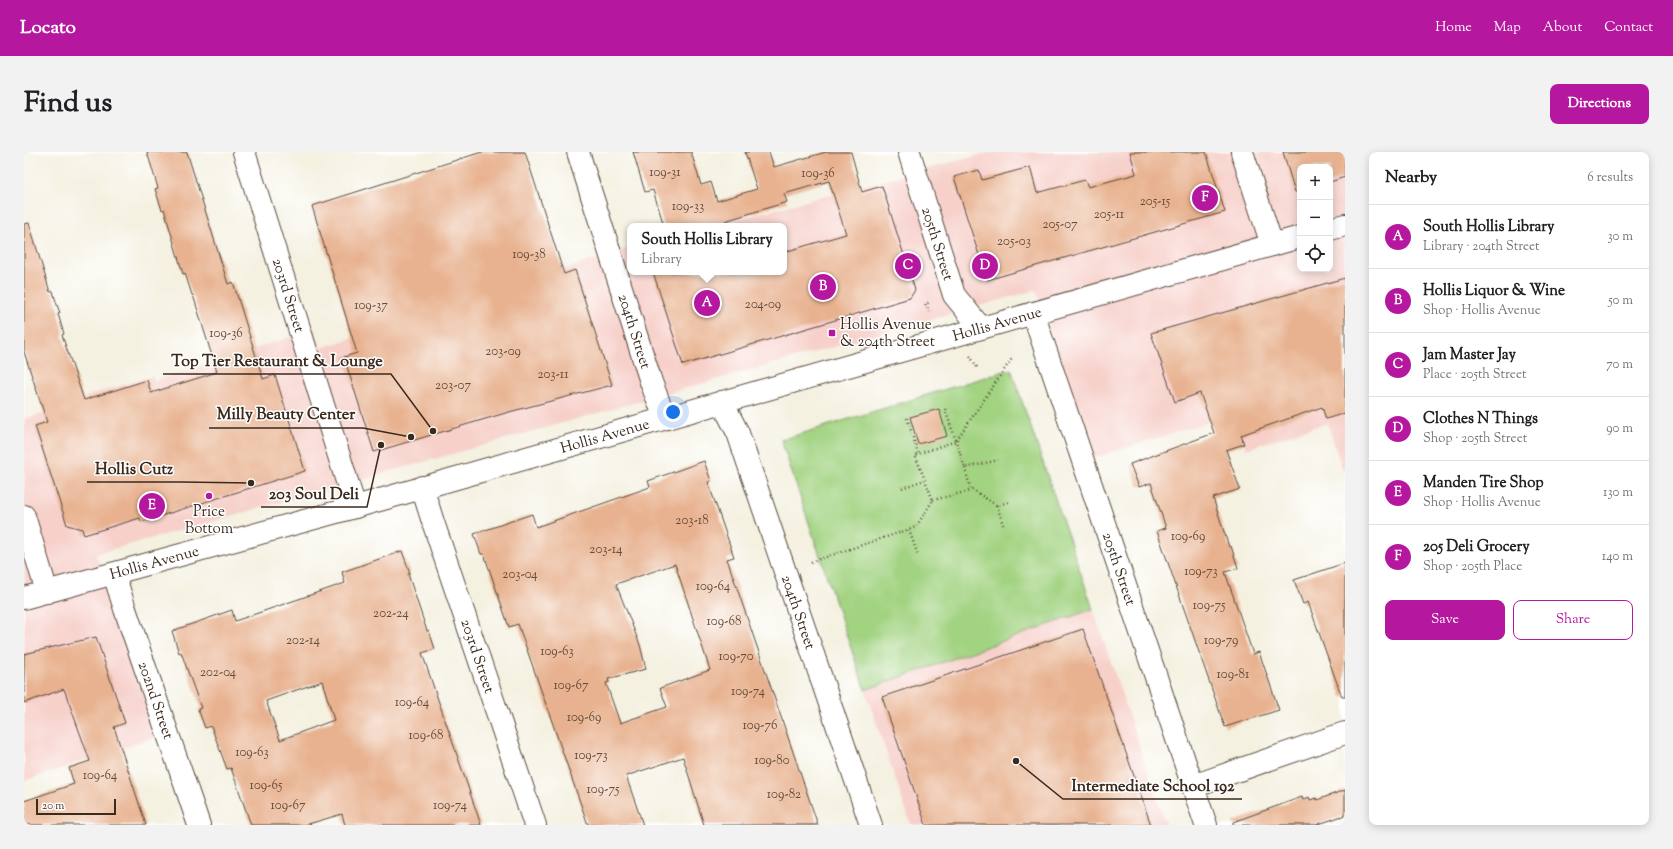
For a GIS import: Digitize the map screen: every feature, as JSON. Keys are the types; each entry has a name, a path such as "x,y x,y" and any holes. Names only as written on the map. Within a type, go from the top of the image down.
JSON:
{"street":[{"name":"203rd Street","path":"244,152 355,507"},
{"name":"204th Street","path":"578,152 651,382 665,418"},
{"name":"205th Street","path":"909,152 954,295 981,328"},
{"path":"1242,152 1272,245"},
{"path":"1333,229 1345,226"},
{"name":"Hollis Avenue","path":"24,598 355,507 1297,238"},
{"name":"205th Street","path":"1033,313 1206,825"},
{"name":"204th Street","path":"722,402 738,433 871,825"},
{"name":"203rd Street","path":"422,487 535,825"},
{"path":"24,516 47,592"},
{"name":"202nd Street","path":"114,574 198,825"},
{"path":"1193,786 1345,733"}],"path":[{"path":"930,312 925,304 933,301"},
{"path":"968,354 977,367"},
{"path":"918,453 956,441 1013,357"},
{"path":"945,409 965,468 971,491"},
{"path":"907,418 918,453 915,455 932,500"},
{"path":"965,468 998,460"},
{"path":"902,488 924,480"},
{"path":"812,562 916,527 932,500 973,490 997,505 1003,525"},
{"path":"997,505 1010,502"},
{"path":"909,530 918,555"}],"shaded area":[{"path":"991,152 1345,152 1345,476 1327,423 1246,449 1235,414 1093,458 1036,290 96,554 158,736 24,781 24,419 86,400 85,396 153,376 154,381 315,329 321,348 627,249 627,275 787,275 787,223 722,223"},
{"path":"1093,609 1166,825 911,825 865,690"}],"green space":[{"path":"1011,369 1093,609 865,690 781,440"}],"building":[{"path":"147,152 187,152 228,284 233,282 263,379 275,375 305,471 141,522 140,518 84,535 82,529 67,525 35,426 47,422 24,352 24,224 29,223 50,292 53,291 60,313 58,314 64,334 62,335 84,400 147,380 151,393 217,372 193,295 185,273 183,274 164,209 162,210 155,189 158,188"},
{"path":"482,152 525,152 564,274 575,270 612,385 509,412 374,452 344,357 357,353 312,206"},
{"path":"633,152 691,152 701,185 711,182 717,201 757,189 745,152 769,152 774,167 826,152 851,152 862,192 882,186 915,290 910,298 683,365 654,275 787,275 787,251 846,234 829,181 784,194 787,202 725,221 726,223 663,223 653,190 645,192"},
{"path":"1130,152 1206,152 1225,212 987,280 954,177 979,170 982,180 1030,167 1037,193 1085,180 1088,187 1136,174"},
{"path":"1283,152 1345,152 1345,177 1333,181 1333,164 1297,164 1297,192 1295,192"},
{"path":"1345,278 1345,413 1326,419 1322,407 1241,435 1244,444 1226,450 1240,489 1213,498 1229,547 1231,546 1238,568 1225,572 1253,654 1259,652 1279,710 1225,727 1157,531 1166,528 1151,483 1139,487 1130,464 1214,433 1200,393 1175,402 1151,333"},
{"path":"939,409 947,436 918,444 910,417"},
{"path":"704,461 711,481 708,482 734,557 727,559 818,825 704,825 683,757 626,776 643,825 588,825 518,624 509,627 484,554 481,554 474,534 532,514 536,527 650,487 648,481","holes":["675,564 710,670 660,688 667,707 620,723 606,683 609,682 608,679 646,669 640,645 616,584"]},
{"path":"402,551 427,631 429,631 435,649 422,653 481,825 345,825 342,814 305,825 251,825 231,768 227,769 211,726 205,728 198,709 201,708 181,652 179,653 172,631 232,610 235,621 345,583 342,572","holes":["322,681 334,720 280,740 266,701"]},
{"path":"1345,563 1345,697 1342,697 1308,602 1303,604 1294,580"},
{"path":"1083,629 1151,825 926,825 882,697"},
{"path":"96,637 125,723 114,727 146,825 24,825 24,801 74,784 69,768 90,761 64,689 24,703 24,654"},
{"path":"1345,790 1345,815 1316,825 1233,825 1233,822 1302,797 1303,800 1309,797 1310,800 1316,798 1317,800"}],"place":[{"name":"205 Deli Grocery","path":"1205,198"},
{"name":"Jam Master Jay","path":"908,266"},
{"name":"Clothes N Things","path":"985,266"},
{"name":"Hollis Liquor & Wine","path":"823,287"},
{"name":"South Hollis Library","path":"707,303"},
{"name":"Hollis Avenue & 204th Street","path":"832,333"},
{"name":"Top Tier Restaurant & Lounge","path":"433,431"},
{"name":"Milly Beauty Center","path":"411,437"},
{"name":"203 Soul Deli","path":"381,445"},
{"name":"Hollis Cutz","path":"251,483"},
{"name":"Price Bottom","path":"209,496"},
{"name":"Manden Tire Shop","path":"152,506"},
{"name":"Intermediate School 192","path":"1016,761"}]}
